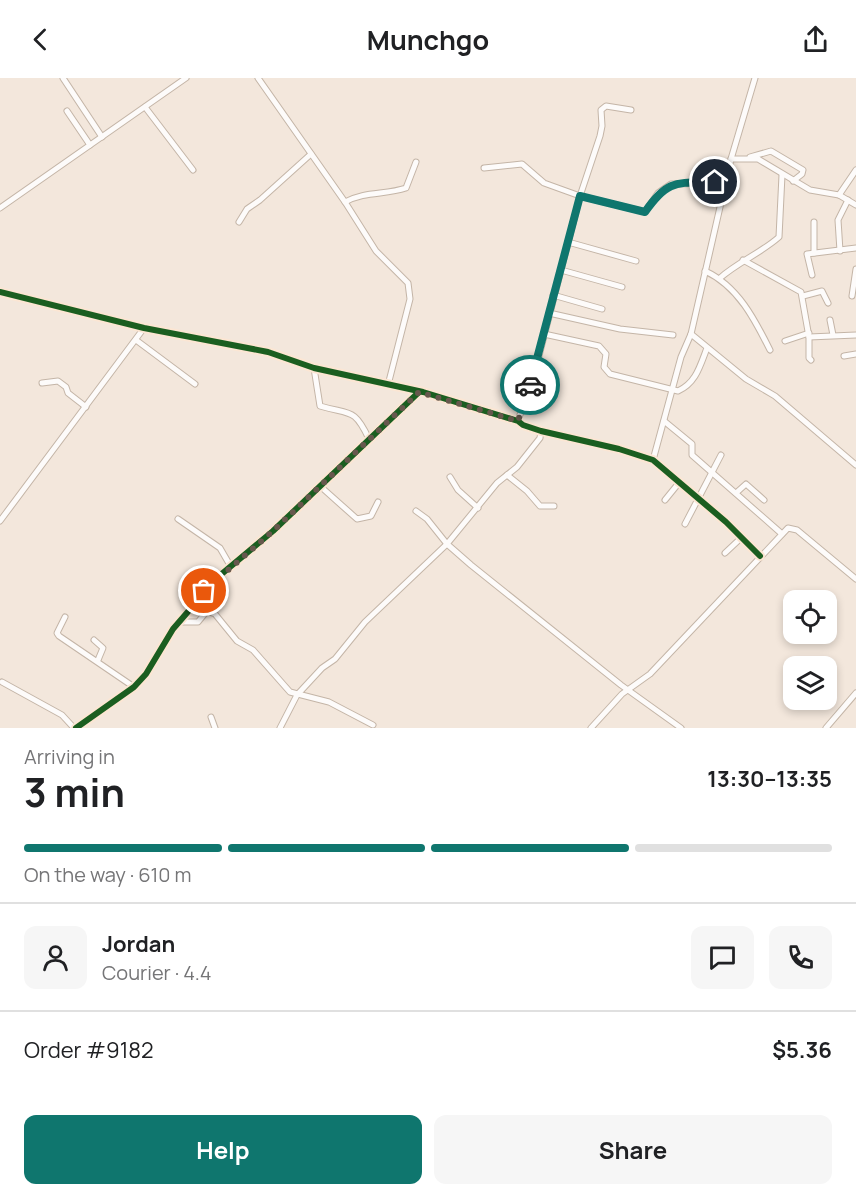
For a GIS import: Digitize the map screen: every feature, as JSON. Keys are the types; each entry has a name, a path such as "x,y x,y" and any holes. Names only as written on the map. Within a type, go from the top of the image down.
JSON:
{"street":[{"path":"63,78 102,137"},
{"path":"0,208 186,78"},
{"path":"258,78 345,202 380,257 408,283 410,299 388,385"},
{"path":"653,460 681,357 691,334 731,159 755,78"},
{"path":"518,421 544,334 580,196 602,126 601,110 606,106 631,110"},
{"path":"145,107 193,170"},
{"path":"67,111 90,145"},
{"path":"731,159 749,157 769,150 780,154 803,170 802,174 793,181"},
{"path":"239,222 253,204 311,154"},
{"path":"749,157 766,163 782,175 813,191 839,195 856,205"},
{"path":"345,202 366,193 388,194 406,188 416,162"},
{"path":"484,168 522,164 544,183 580,196 645,212 658,194 671,184 726,183"},
{"path":"839,195 856,170"},
{"path":"720,278 779,237 782,175"},
{"path":"840,251 838,220 848,200"},
{"path":"814,222 814,253"},
{"path":"568,242 636,261"},
{"path":"812,275 806,256 856,248"},
{"path":"743,260 785,285 798,289 803,296 809,335 809,358 812,360"},
{"path":"852,296 856,269"},
{"path":"561,270 622,287"},
{"path":"705,271 720,278 749,310 770,350"},
{"path":"803,296 822,291 828,303"},
{"path":"0,292 144,328 268,352 314,368 419,392 518,421 540,431 619,449 653,460 678,484 726,522 760,556"},
{"path":"553,295 602,309"},
{"path":"549,313 620,329 673,335"},
{"path":"830,320 833,336"},
{"path":"0,520 144,328"},
{"path":"544,334 599,346 606,354 604,366 610,374 678,391 688,386 697,374 707,348"},
{"path":"691,334 746,379 775,396 856,465"},
{"path":"785,341 809,335 856,335"},
{"path":"136,339 195,384"},
{"path":"844,356 856,354"},
{"path":"314,368 320,406 353,414 360,420 369,439"},
{"path":"42,383 58,381 66,387 68,393 86,407"},
{"path":"2,682 53,709 75,728 134,687 146,674 179,622 218,577 320,486 419,392"},
{"path":"664,421 692,444 690,453 782,534"},
{"path":"280,728 297,695 322,668 335,659 365,622 447,544 497,483 540,438 540,431"},
{"path":"685,524 722,455"},
{"path":"507,475 527,491 540,506 554,506"},
{"path":"450,477 458,490 478,508"},
{"path":"736,493 744,483 764,500"},
{"path":"665,500 678,484"},
{"path":"320,486 357,519 370,516 378,502"},
{"path":"748,504 757,494"},
{"path":"416,511 427,519 447,544 629,690 681,728"},
{"path":"178,519 220,548 231,567"},
{"path":"591,728 629,690 650,674 788,528 797,530 856,579"},
{"path":"725,553 741,538"},
{"path":"179,622 198,622 207,611 215,614 237,641 253,650 290,692 329,702 373,725"},
{"path":"65,617 57,633 59,636 98,660 134,687"},
{"path":"94,640 103,648 98,660"},
{"path":"826,728 855,695"},
{"path":"211,717 215,728"}],"cycle path":[{"path":"0,292 144,328 268,352 314,368 423,392 518,421 541,431 619,449 653,460 726,522 760,556"},
{"path":"76,728 134,687 146,674 173,629 218,577 273,531 419,392"}],"way so far":[{"path":"204,591 273,531 419,392 518,421 530,385"}],"route":[{"path":"530,385 580,196 645,212 658,194 671,184 715,182"}]}
